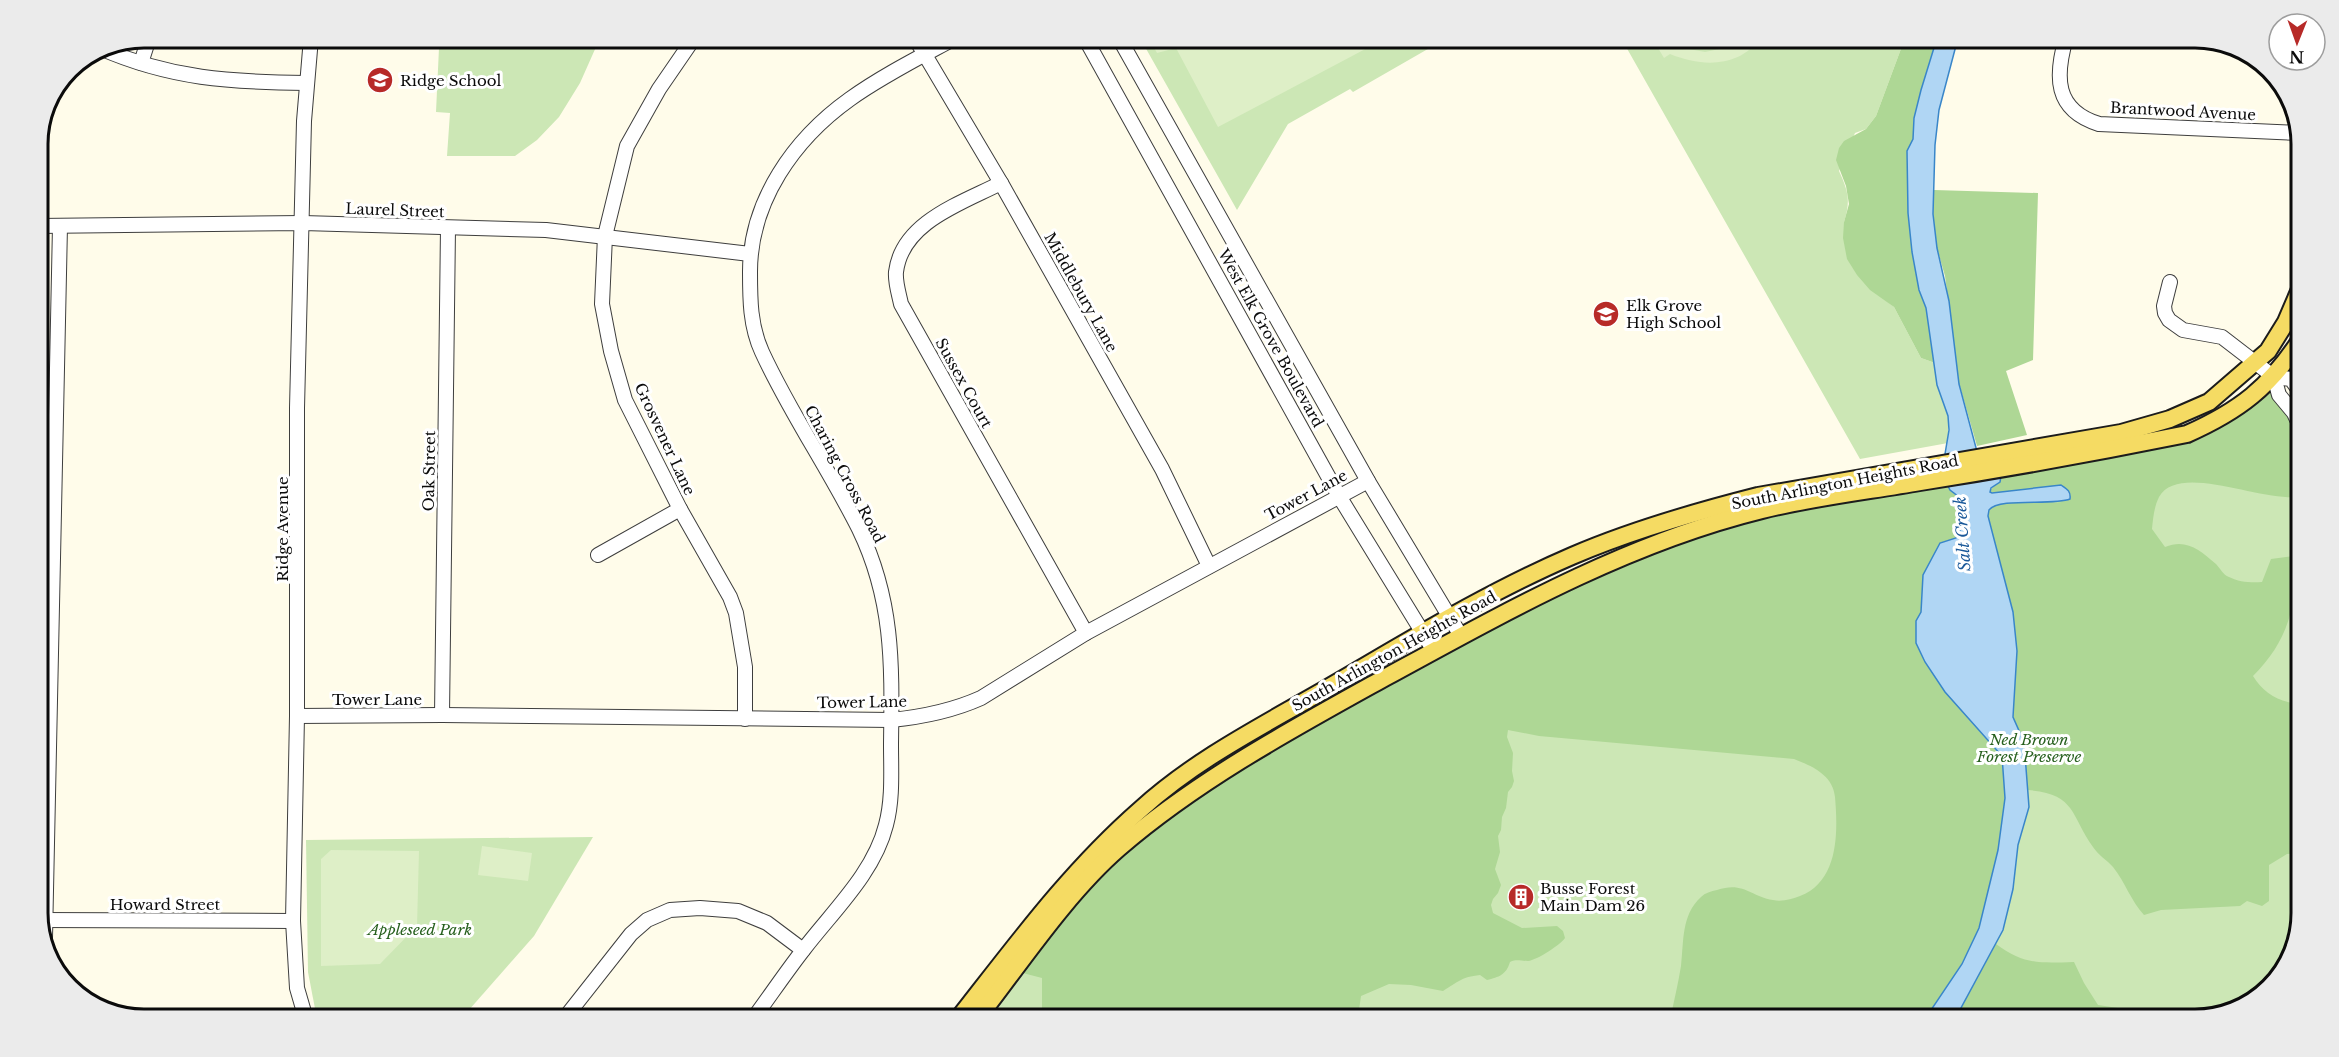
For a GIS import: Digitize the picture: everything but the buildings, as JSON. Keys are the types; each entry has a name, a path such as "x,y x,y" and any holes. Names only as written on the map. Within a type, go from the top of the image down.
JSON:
{"main road":[{"name":"South Arlington Heights Road","path":"2000,461 2121,433 2170,419 2209,402 2256,363 2274,344 2291,308"},
{"name":"South Arlington Heights Road","path":"967,1009 1057,893 1143,807 1205,760 1449,617 1571,556 1629,534 1758,496 2187,434 2220,419 2261,389 2274,377 2291,353"},
{"name":"South Arlington Heights Road","path":"986,1009 1060,913 1092,875 1119,849 1220,774 1324,712 1461,636 1574,578 1677,535 1763,510 1935,472"}],"street":[{"path":"141,63 146,48"},
{"name":"Ridge Avenue","path":"303,1009 297,988 293,921 297,716 297,408 306,83 310,48"},
{"name":"Grosvener Lane","path":"687,48 659,89 627,146 605,236 602,304 611,351 625,400 680,509 730,597 736,613 745,667 744,719"},
{"name":"Middlebury Lane","path":"921,48 1001,183 1162,470 1209,566"},
{"name":"Charing Cross Road","path":"761,1009 802,951 856,883 873,859 883,837 890,802 890,637 879,581 859,530 760,349 750,313 750,254 765,200 789,158 829,115 851,98 936,48"},
{"name":"West Elk Grove Boulevard","path":"1091,48 1339,496 1434,651"},
{"name":"West Elk Grove Boulevard","path":"1125,48 1368,480 1461,636"},
{"name":"Brantwood Avenue","path":"2063,48 2058,66 2059,84 2071,107 2099,124 2290,133"},
{"path":"113,53 172,73 211,80 306,83"},
{"name":"Sussex Court","path":"1001,183 921,225 903,246 896,273 901,304 1086,633"},
{"name":"Laurel Street","path":"48,226 303,223 546,230 750,254"},
{"path":"48,664 60,226"},
{"name":"Oak Street","path":"442,715 448,228"},
{"path":"2170,282 2164,306 2164,313 2169,320 2183,330 2222,338 2274,377 2291,379"},
{"path":"2274,377 2279,395 2291,409"},
{"name":"Tower Lane","path":"297,716 442,715 891,720 938,712 972,702 1086,633 1368,480"},
{"path":"598,555 680,509"},
{"path":"573,1009 631,934 648,920 670,910 700,908 738,911 767,923 802,951"},
{"name":"Howard Street","path":"48,920 293,921"}],"green space":[{"path":"439,48 596,48 580,83 559,117 537,140 515,156 447,156 450,113 436,112"},
{"path":"1146,48 1430,48 1353,92 1350,89 1288,124 1237,210"},
{"path":"1154,48 1176,48 1157,53"},
{"path":"1176,48 1367,48 1218,127"},
{"path":"1627,48 1901,48 1876,116 1866,129 1855,133 1839,171 1848,196 1844,222 1883,298 1894,307 1921,358 1935,363 1937,385 1948,416 1948,443 1860,459"},
{"path":"1658,48 1687,48 1705,52 1724,48 1752,48 1731,60 1719,62 1694,61 1670,54 1664,58"},
{"path":"1901,48 1934,48 1914,118 1913,139 1907,157 1908,213 1912,252 1919,290 1926,308 1935,363 1921,358 1894,307 1870,290 1847,259 1843,238 1849,204 1846,186 1836,160 1839,148 1844,141 1866,129 1876,116"},
{"path":"1934,190 2038,193 2033,360 2006,371 2027,435 1977,446 1959,383 1945,276 1937,248 1933,214"},
{"path":"2274,377 2291,407 2291,497 2267,495 2204,483 2185,483 2170,487 2159,497 2152,529 2165,547 2180,544 2192,547 2210,559 2227,576 2241,581 2262,582 2271,559 2291,556 2291,609 2288,622 2268,659 2253,676 2268,693 2291,703 2291,854 2269,865 2269,901 2262,906 2247,901 2240,906 2161,910 2144,915 2113,867 2097,853 2064,801 2044,792 2028,790 2024,742 2013,717 2017,651 2013,612 1988,516 1991,506 1997,504 2039,501 2062,503 1989,492 2001,476 2187,434"},
{"name":"Ned Brown Forest Preserve","path":"2117,457 2291,496 2291,913 2289,932 2278,961 2258,985 2232,1002 2220,1006 2195,1009 986,1009 1138,847"},
{"path":"1945,477 1963,503 1966,513 1964,523 1956,538 1923,574 1921,612 1916,621 1945,692 2002,757 2005,798 1998,850 1979,928 1962,963 1932,1009 1672,1009 1687,920 1695,904 1704,894 1733,887 1776,901 1800,896 1813,889 1822,879 1829,867 1836,840 1835,797 1830,783 1814,768 1794,759 1539,736 1508,730 1507,737 1513,753 1514,781 1508,792 1498,836 1500,852 1495,869 1501,885 1491,905 1493,913 1522,928 1557,926 1563,931 1565,938 1548,952 1532,960 1510,962 1504,973 1495,978 1487,980 1480,975 1468,977 1443,991 1411,985 1389,984 1361,996 1359,1009 1042,1009 1042,978 1015,971 1120,847 1317,716 1677,535"},
{"name":"Appleseed Park","path":"593,837 534,936 470,1009 315,1009 308,972 306,840"},
{"path":"482,846 532,853 528,881 478,875"},
{"path":"331,850 419,851 417,926 380,964 321,966 321,859"},
{"path":"1996,944 2024,959 2051,963 2074,962 2098,1005 2118,1008 2118,1009 1960,1009"}],"water":[{"name":"Salt Creek","path":"1934,48 1955,48 1939,110 1935,145 1933,214 1937,248 1949,301 1959,384 1979,459 2001,476 2000,482 1991,488 1990,492 2061,485 2070,494 2070,499 2062,501 2003,504 1989,510 1988,516 2013,612 2017,651 2013,717 2024,742 2029,807 2018,845 2013,889 2003,930 1960,1009 1932,1009 1962,964 1979,928 1998,850 2005,798 2002,756 1945,692 1925,662 1916,643 1916,621 1921,612 1923,575 1940,543 1956,538 1964,523 1966,513 1959,497 1950,490 1946,482 1943,466 1949,430 1948,416 1937,385 1926,308 1919,290 1912,252 1908,213 1907,151 1913,139 1914,118"}],"place":[{"name":"Ridge School","path":"380,80"},
{"name":"Elk Grove High School","path":"1606,314"},
{"name":"Busse Forest Main Dam 26","path":"1521,897"}]}
